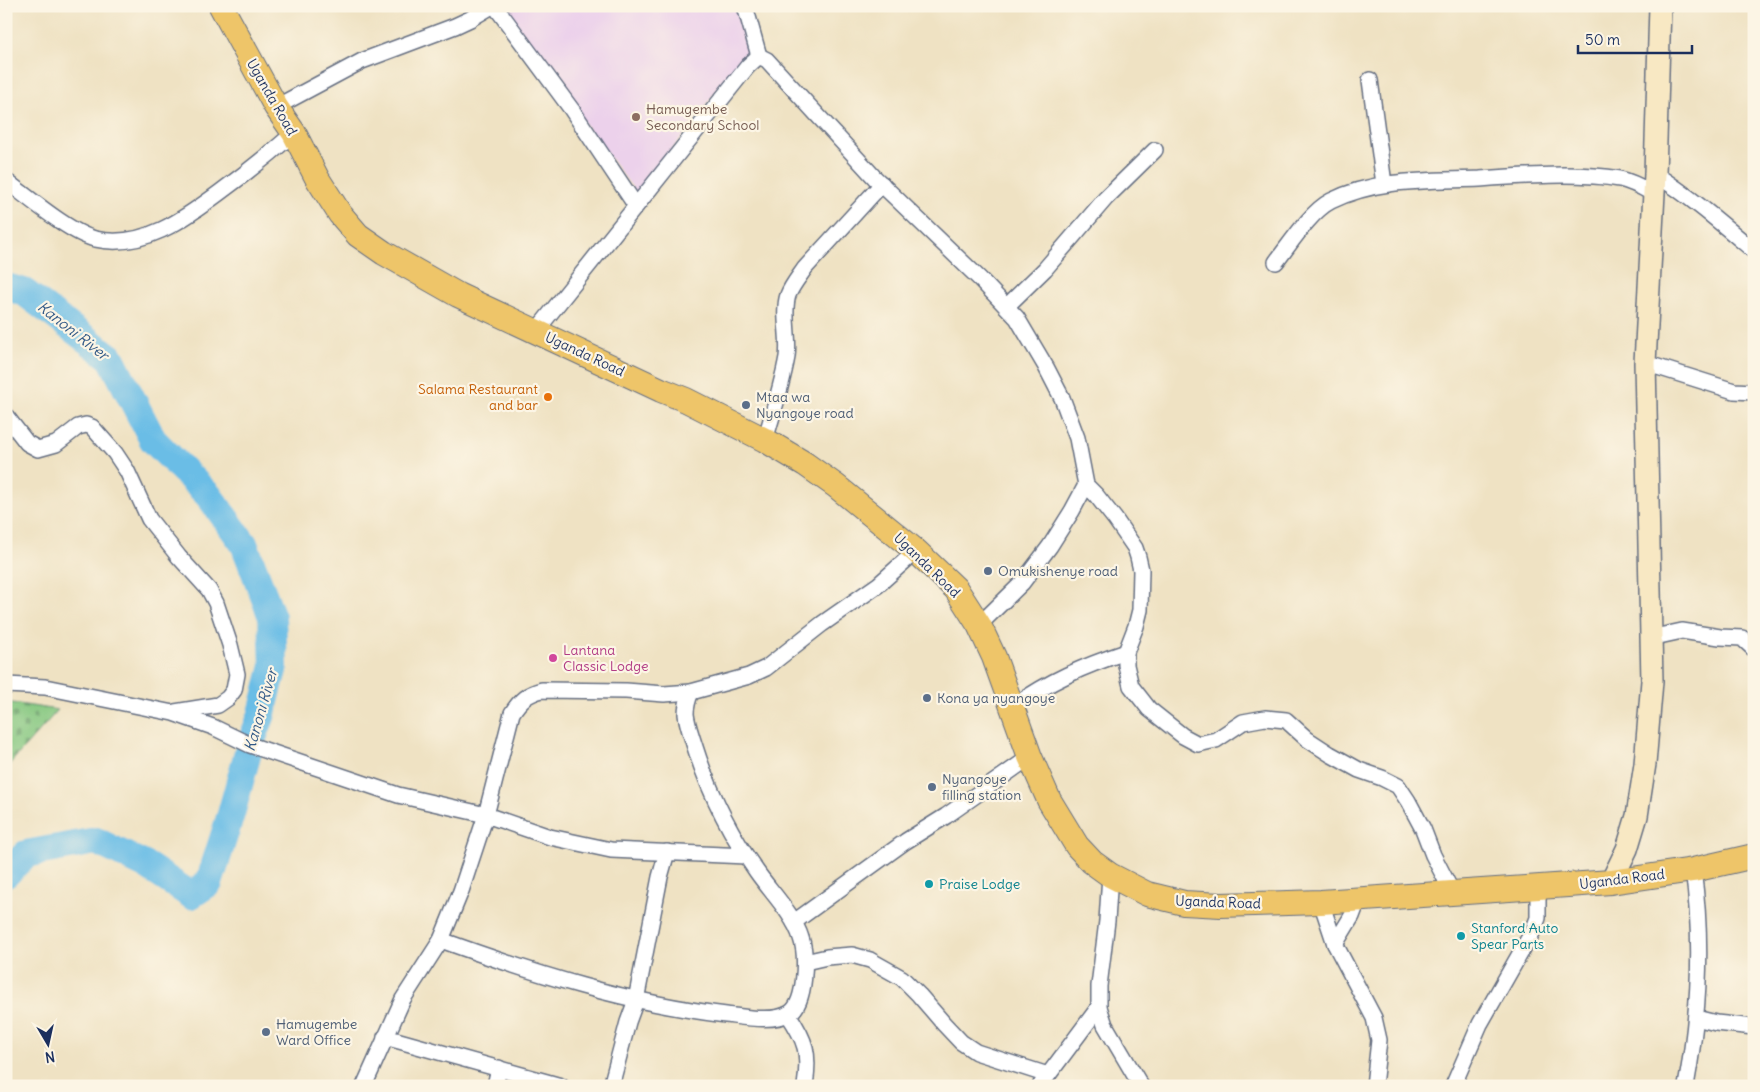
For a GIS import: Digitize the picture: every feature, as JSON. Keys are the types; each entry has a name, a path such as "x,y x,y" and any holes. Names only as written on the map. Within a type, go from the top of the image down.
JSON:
{"main road":[{"name":"Uganda Road","path":"221,6 276,107 294,133 331,199 340,214 358,235 384,253 458,295 686,400 765,440 805,464 836,486 916,551 956,589 979,625 1013,706 1030,757 1049,800 1077,846 1092,862 1110,874 1147,894 1184,903 1221,905 1358,900 1611,882 1693,870 1754,856"}],"street":[{"path":"276,107 362,61 455,26 493,6 572,110 636,206"},
{"path":"745,6 759,56 767,60 882,184 1007,306 1017,318 1046,367 1062,398 1077,438 1086,485 1121,526 1135,548 1138,557 1141,577 1140,610 1126,652 1128,677 1131,686 1141,700 1182,736 1198,744 1216,740 1243,722 1265,718 1286,720 1307,739 1330,754 1359,770 1398,786 1423,829 1433,855 1453,894"},
{"path":"1611,882 1627,849 1637,816 1645,764 1652,681 1645,363 1655,184 1660,6"},
{"path":"537,330 688,143 725,94 759,56"},
{"path":"1370,80 1384,184"},
{"path":"6,181 67,226 94,239 111,241 130,240 160,231 184,218 265,159 294,133"},
{"path":"1007,306 1045,269 1106,198 1155,150"},
{"path":"1276,262 1308,221 1330,202 1359,189 1384,184 1508,177 1593,177 1620,179 1634,183 1655,184 1682,191 1754,252"},
{"path":"765,440 782,382 789,344 786,308 788,295 805,268 882,184"},
{"path":"1645,363 1734,391 1754,392"},
{"path":"6,416 27,443 38,449 56,444 78,428 86,425 92,427 115,453 127,472 149,519 179,557 209,590 222,618 230,645 237,674 236,684 228,698 218,705 172,713"},
{"path":"979,625 1022,583 1050,546 1086,485"},
{"path":"364,1086 404,999 441,940 462,891 486,815 512,713 520,701 530,693 559,689 664,694 691,692 748,676 766,668 822,624 878,585 916,551"},
{"path":"1650,638 1682,631 1720,637 1742,638 1754,650"},
{"path":"1013,706 1046,685 1068,674 1126,652"},
{"path":"6,685 45,687 172,713 213,728 250,745 398,795 486,815 550,837 611,850 746,856"},
{"path":"441,940 495,960 636,1000 748,1018 771,1018 788,1014 797,1007 802,988 805,962 802,938 794,922 746,856 721,810 698,756 686,715 691,692"},
{"path":"794,922 906,841 946,816 1030,757"},
{"path":"611,1086 628,1022 636,1000 660,877 667,852"},
{"path":"1686,1086 1696,1018 1699,941 1693,870"},
{"path":"1110,874 1107,921 1099,986 1099,1007 1105,1025 1141,1086"},
{"path":"1453,1086 1480,1024 1533,930 1538,918 1538,888"},
{"path":"1335,944 1352,916 1358,900"},
{"path":"1321,902 1335,944 1374,1018 1379,1040 1374,1086"},
{"path":"805,962 828,957 852,955 870,960 902,978 962,1042 976,1052 1044,1081 1099,1007"},
{"path":"788,1014 805,1044 807,1058 805,1086"},
{"path":"1696,1018 1716,1023 1754,1027"},
{"path":"385,1037 562,1086"},
{"path":"495,1086 499,1068"}],"shaded area":[{"name":"Hamugembe Secondary School","path":"502,6 736,6 749,54 726,78 638,195 506,18"}],"green space":[{"path":"6,702 58,710 6,768"}],"waterway":[{"name":"Kanoni River","path":"6,287 24,292 111,358 153,440 209,496 244,544 272,617 274,666 261,717 250,745 209,883 191,895 147,866 96,841 26,854 6,874"}],"place":[{"name":"Hamugembe Secondary School","path":"636,117"},
{"name":"Salama Restaurant and bar","path":"548,397"},
{"name":"Mtaa wa Nyangoye road","path":"746,405"},
{"name":"Omukishenye road","path":"988,571"},
{"name":"Lantana Classic Lodge","path":"553,658"},
{"name":"Kona ya nyangoye","path":"927,698"},
{"name":"Nyangoye filling station","path":"932,787"},
{"name":"Praise Lodge","path":"929,884"},
{"name":"Stanford Auto Spear Parts","path":"1461,936"},
{"name":"Hamugembe Ward Office","path":"266,1032"}]}
